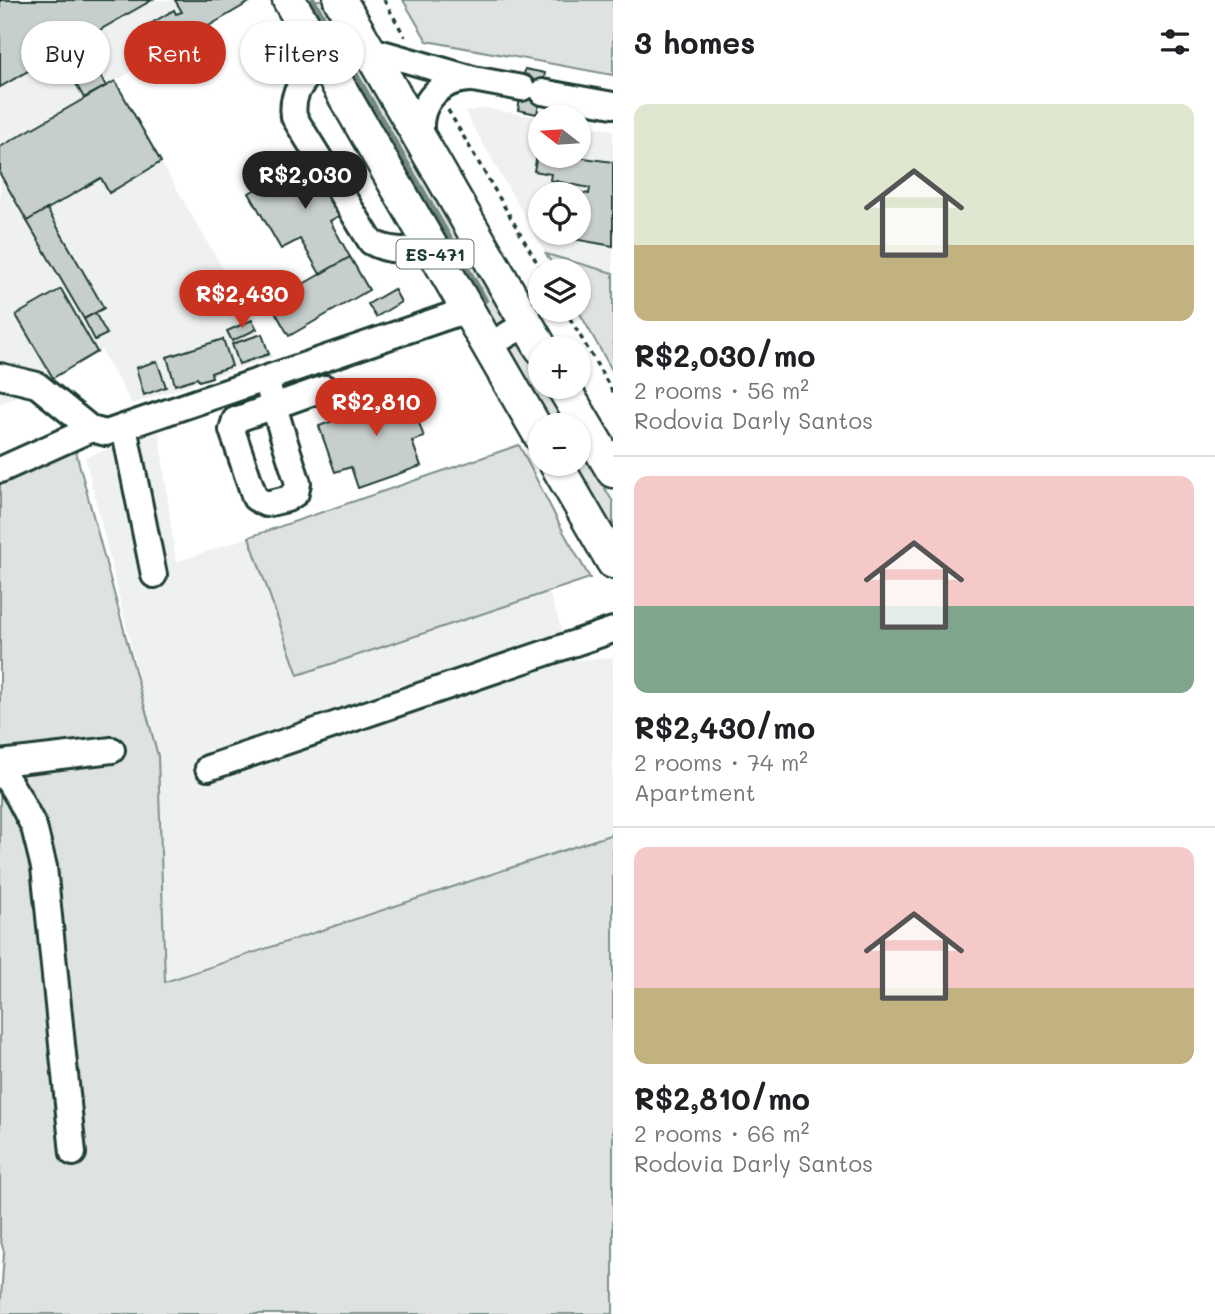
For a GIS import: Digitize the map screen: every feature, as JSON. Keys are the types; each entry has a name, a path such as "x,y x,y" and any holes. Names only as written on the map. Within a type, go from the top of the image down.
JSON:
{"main road":[{"name":"ES-471","path":"289,0 301,21"},
{"name":"ES-471","path":"340,0 534,336"},
{"name":"ES-471","path":"337,84 528,415"},
{"path":"570,399 613,471"},
{"path":"563,476 613,562"}],"lane":[{"path":"368,49 473,79 613,105"},
{"path":"423,143 420,133 426,104 437,91 451,82 473,79"},
{"path":"300,84 292,104 294,117 371,242 397,251 431,248"},
{"path":"0,470 110,429 467,310"},
{"path":"488,346 528,337"},
{"path":"0,376 37,385 110,429 154,575"},
{"path":"266,379 274,405 326,387"},
{"path":"208,768 613,630"},
{"path":"73,1153 44,867 34,827 0,765 113,750"}],"path":[{"path":"384,0 421,64"},
{"path":"437,91 535,259"},
{"path":"572,322 613,392"}],"shaded area":[{"path":"0,0 253,0 217,21 124,21 124,76 115,81 273,357 132,404 101,350 0,404"},
{"path":"303,0 322,0 334,21 315,21"},
{"path":"403,0 613,0 613,75 427,41"},
{"path":"364,73 505,316 505,323 494,332 351,84 364,84"},
{"path":"484,108 528,116 528,168 592,168 592,126 613,130 613,273 591,267 591,259 564,259 546,254 541,245 591,245 591,182 528,182 528,222 465,112"},
{"path":"546,254 564,259 549,259"},
{"path":"591,267 613,273 613,372 585,322 591,322"},
{"path":"519,339 528,355 528,390 505,350"},
{"path":"533,399 553,399 562,413 541,413"},
{"path":"159,432 176,562 249,537 298,675 549,592 572,660 613,658 613,834 165,983 158,756 85,457"},
{"path":"71,434 158,756 165,982 613,834 613,1314 0,1314 4,1252 0,1238 0,470"},
{"path":"519,445 528,463 528,476 535,476 590,578 298,675 249,537"},
{"path":"591,464 613,502 613,538 577,476 591,476"}],"building":[{"path":"0,0 152,0 110,24 110,21 21,21 21,75 0,87"},
{"path":"175,0 253,0 217,21 155,21 174,10 176,14 182,12"},
{"path":"525,69 545,73 539,105 528,105 528,112 518,110"},
{"path":"115,81 161,162 109,193 101,178 27,221 0,174 0,147"},
{"path":"76,84 105,84 106,86 84,98"},
{"path":"319,153 351,209 330,221 350,257 320,274 300,239 281,249 249,193"},
{"path":"592,159 613,162 613,246 591,242 591,182 560,182 550,180 551,174 534,171 535,168 592,168"},
{"path":"47,209 104,308 84,319 27,221"},
{"path":"350,257 369,290 289,336 270,303"},
{"path":"61,289 97,352 53,378 16,315"},
{"path":"394,289 401,302 376,317 368,304"},
{"path":"95,313 107,334 95,340 84,319"},
{"path":"252,320 257,329 232,341 227,331"},
{"path":"262,334 269,354 239,364 232,344"},
{"path":"223,339 232,366 211,373 212,377 199,381 197,378 175,385 167,357"},
{"path":"157,361 166,387 144,395 136,368"},
{"path":"404,381 424,437 412,441 421,466 358,488 351,467 335,472 319,426 374,406 370,393"}],"waterway":[{"path":"313,0 485,300"}]}
